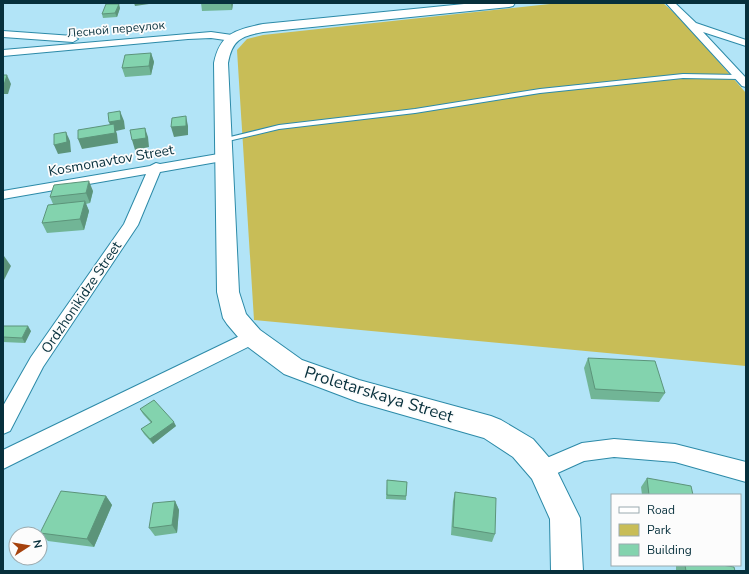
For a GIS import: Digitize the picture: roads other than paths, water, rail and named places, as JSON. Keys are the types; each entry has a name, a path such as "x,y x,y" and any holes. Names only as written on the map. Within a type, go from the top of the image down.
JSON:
{"street":[{"path":"232,38 245,32 263,28 509,3"},
{"path":"670,3 694,26 743,81"},
{"path":"694,26 746,43"},
{"path":"3,34 118,42"},
{"name":"Лесной переулок","path":"3,53 188,36 211,35 232,38"},
{"name":"Proletarskaya Street","path":"232,38 222,52 221,63 228,292 235,318 252,337 293,367 358,391 491,428 523,448 542,470 565,518 567,571"},
{"name":"Kosmonavtov Street","path":"3,195 156,167 224,157"},
{"name":"Ordzhonikidze Street","path":"3,425 37,362 131,225 156,167"},
{"path":"3,460 252,337"},
{"path":"542,470 582,452 614,448 675,453 746,472"}],"lane":[{"path":"224,140 279,127 415,111 540,91 683,76 743,81"}]}
